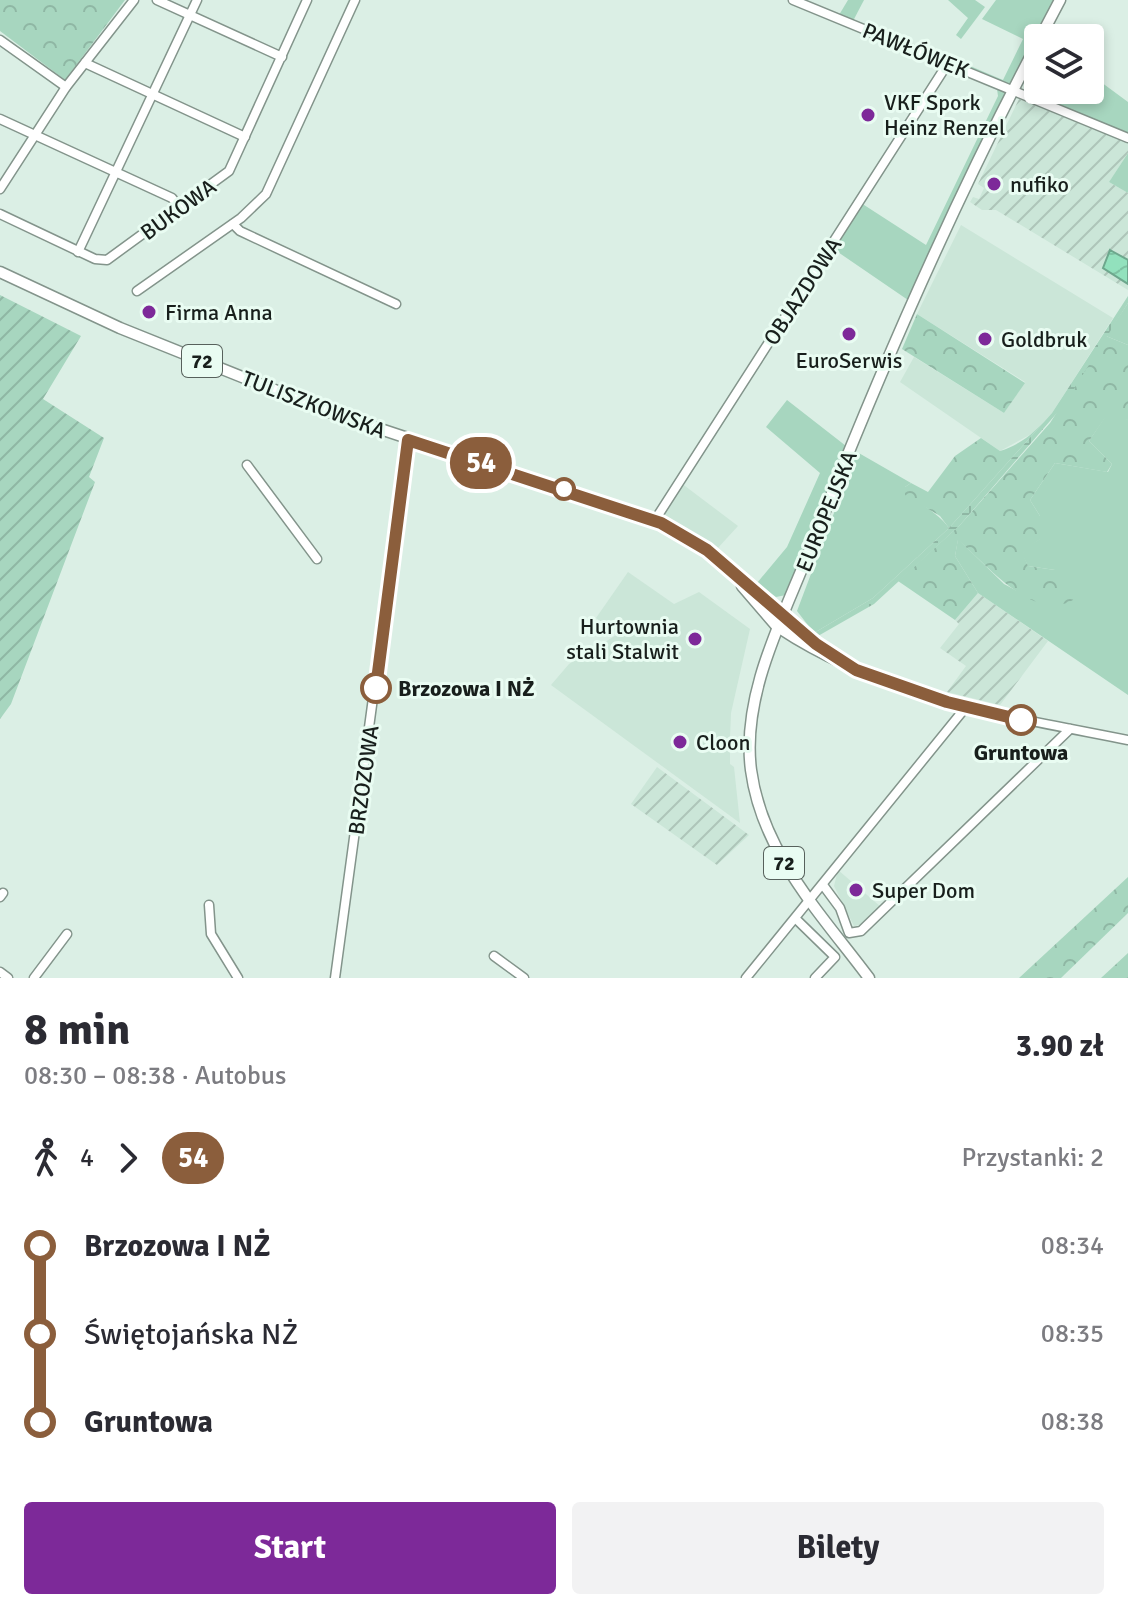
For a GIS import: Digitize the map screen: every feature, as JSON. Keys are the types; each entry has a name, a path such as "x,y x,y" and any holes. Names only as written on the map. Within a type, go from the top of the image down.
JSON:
{"main road":[{"name":"EUROPEJSKA","path":"1047,24 1060,0"},
{"name":"EUROPEJSKA","path":"869,978 810,900 770,838 751,770 753,708 779,629 906,314 1024,69"},
{"name":"TULISZKOWSKA","path":"0,272 142,337 408,440"},
{"name":"72","path":"408,440 655,520 693,540 784,617"},
{"name":"72","path":"735,574 779,629"}],"street":[{"path":"0,189 66,87 134,0"},
{"path":"157,0 282,57"},
{"path":"78,252 197,0"},
{"name":"BUKOWA","path":"0,214 78,252 99,261 107,260 229,171 307,0"},
{"path":"137,291 233,224 268,191 355,0"},
{"name":"PAWŁÓWEK","path":"793,0 1128,138"},
{"path":"0,40 66,87"},
{"path":"85,63 245,137"},
{"name":"OBJAZDOWA","path":"655,520 948,63"},
{"path":"0,119 172,198 180,208"},
{"path":"233,224 240,231 396,304"},
{"name":"BRZOZOWA","path":"335,978 408,440"},
{"path":"247,465 317,559"},
{"path":"784,617 821,649 856,670"},
{"path":"779,629 819,655 966,707 1128,740"},
{"path":"746,978 966,707"},
{"path":"823,885 840,908 849,933 856,934 1070,729"},
{"path":"209,905 211,934 238,978"},
{"path":"796,919 835,957 815,978"},
{"path":"34,978 67,934"},
{"path":"494,956 524,978"},
{"path":"0,972 8,978"}],"shaded area":[{"path":"1019,99 1024,104 1031,104 1128,143 1128,153 1109,182 1128,193 1128,290 996,210 982,210 970,202 973,197 979,199 984,188 978,184"},
{"path":"961,225 1113,318 1052,413 1035,432 1000,451 900,382 914,357 1004,413 1025,382 917,314"},
{"path":"681,483 738,526 716,550 661,514"},
{"path":"628,572 674,604 699,592 750,629 731,713 730,764 734,767 740,823 551,685 569,664 618,634 596,618"},
{"path":"978,593 1048,641 1000,705 947,692 966,666 940,648 959,624 955,620"},
{"path":"657,767 749,835 717,865 631,804"},
{"path":"838,870 881,907 859,925 854,926 834,886"}],"green space":[{"path":"0,0 125,0 65,80 0,31"},
{"path":"848,0 864,0 853,21 839,15"},
{"path":"948,0 975,0 985,7 961,39 956,35 968,18"},
{"path":"996,0 1056,0 1043,24 1024,24 1024,59 1000,103 908,300 832,248 861,203 926,245 998,96 997,89 950,70 956,60 1003,80 1023,39 982,19"},
{"path":"1104,84 1128,102 1128,135 1052,104 1104,104"},
{"path":"1128,153 1128,193 1109,182"},
{"path":"0,295 81,336 43,399 104,438 89,477 95,482 11,704 0,719"},
{"path":"1128,296 1128,303 1063,406 960,525 874,604 818,636 814,633 873,598 949,528 1052,413"},
{"path":"1128,303 1128,345 1106,336"},
{"path":"917,314 1025,383 1004,413 902,349"},
{"path":"1106,336 1128,345 1128,420 1105,418 1089,441 1112,464 1107,472 1055,463 1030,500 1040,516 1054,526 1023,554 1028,566 1055,570 1081,594 1065,604 1049,605 1032,600 999,578 958,540 955,556 978,593 955,620 898,581 960,525 1050,423"},
{"path":"787,400 846,446 786,595 776,597 757,583 787,547 820,473 766,427"},
{"path":"1052,413 949,528 940,516 905,495 905,487 911,483 928,492 955,456 981,438 1000,451 1029,436"},
{"path":"1118,416 1128,420 1128,695 978,593 955,556 958,539 1004,584 1021,593 1055,570 1028,566 1022,554 1040,539 1040,516 1030,500 1055,463 1108,472 1112,464 1089,441 1105,417"},
{"path":"857,452 911,483 905,487 949,528 873,598 814,633 797,611"},
{"path":"1128,877 1128,913 1061,978 1019,978"},
{"path":"1128,953 1128,978 1101,978"}],"water":[{"path":"1110,250 1128,260 1128,284 1103,268"}],"bus line":[{"name":"54","path":"376,688 408,440 625,508 661,523 707,550 821,649 856,670 947,702 1021,720"}],"place":[{"name":"VKF Spork Heinz Renzel","path":"868,115"},
{"name":"nufiko","path":"994,184"},
{"name":"Firma Anna","path":"149,312"},
{"name":"EuroSerwis","path":"849,334"},
{"name":"Goldbruk","path":"985,339"},
{"name":"Hurtownia stali Stalwit","path":"695,639"},
{"name":"Brzozowa I NŻ","path":"376,688"},
{"name":"Gruntowa","path":"1021,720"},
{"name":"Cloon","path":"680,742"},
{"name":"Super Dom","path":"856,890"}]}
